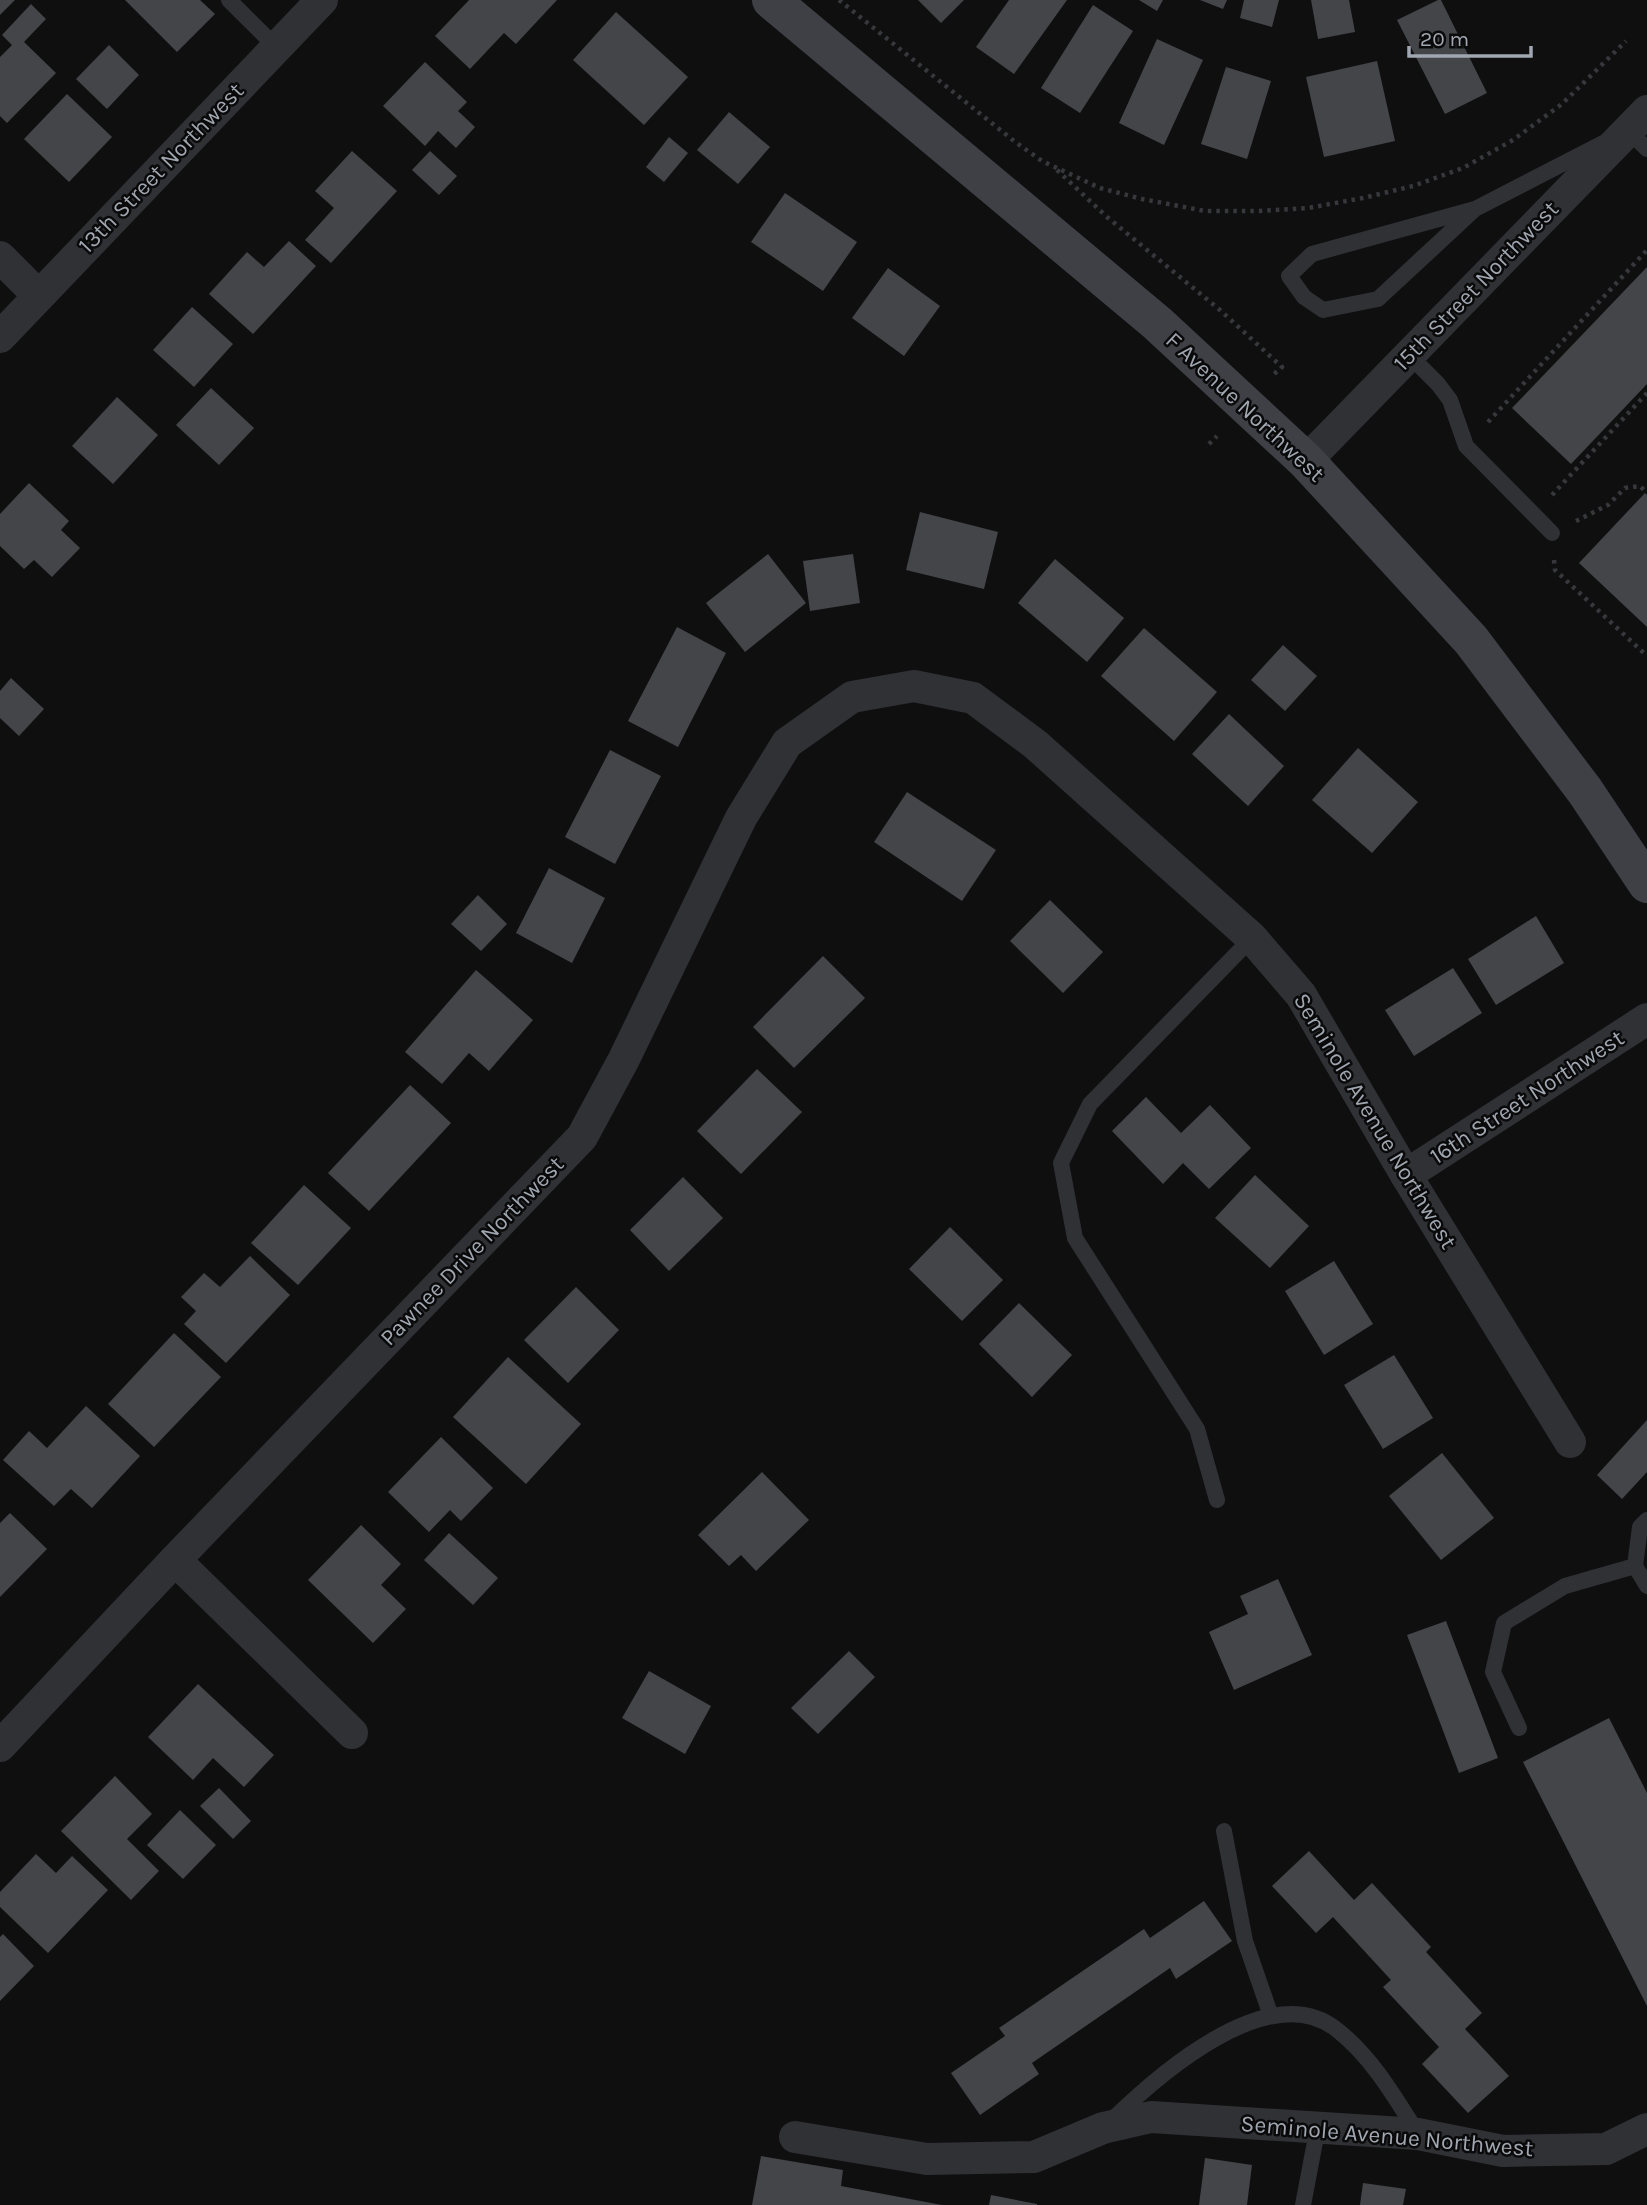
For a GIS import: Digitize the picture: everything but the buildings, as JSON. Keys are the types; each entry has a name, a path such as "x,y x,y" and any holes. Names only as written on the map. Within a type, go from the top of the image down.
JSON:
{"main road":[{"name":"F Avenue Northwest","path":"771,0 1157,323 1306,461 1471,640 1586,791 1647,884"}],"street":[{"name":"13th Street Northwest","path":"0,337 322,0"},
{"name":"15th Street Northwest","path":"1306,461 1409,355 1641,130"},
{"path":"0,257 39,296"},
{"name":"Seminole Avenue Northwest","path":"852,697 914,686 973,698 1035,744 1252,938 1301,995 1406,1175 1570,1442"},
{"name":"Pawnee Drive Northwest","path":"0,1746 582,1137 624,1059 741,818 787,743 852,697"},
{"name":"16th Street Northwest","path":"1406,1175 1647,1019"},
{"path":"175,1560 352,1733"},
{"name":"Seminole Avenue Northwest","path":"795,2137 927,2159 1034,2157 1103,2128 1151,2117 1418,2134 1503,2151 1606,2149 1647,2129"}],"lane":[{"path":"229,0 277,48"},
{"path":"1475,209 1378,299 1323,310 1304,297 1289,276 1312,254 1475,209 1641,130"},
{"path":"1409,355 1450,400 1466,446 1552,533"},
{"path":"1217,1500 1197,1429 1075,1238 1061,1163 1090,1104 1252,938"},
{"path":"1647,1520 1640,1527 1635,1566 1647,1586"},
{"path":"1519,1728 1493,1672 1504,1623 1565,1586 1635,1566"},
{"path":"1224,1831 1245,1941 1271,2016"},
{"path":"1103,2128 1172,2066 1242,2026 1271,2016 1299,2013 1335,2028 1356,2047 1390,2089 1418,2134"},
{"path":"1303,2205 1318,2126"}],"path":[{"path":"839,0 1042,161 1100,188 1205,211 1308,208 1413,186 1462,168 1513,140 1562,104 1626,41"},
{"path":"1054,166 1107,217 1220,310 1282,367 1273,375"},
{"path":"1466,446 1647,250"},
{"path":"1534,515 1647,393"},
{"path":"1209,444 1217,436"},
{"path":"1647,493 1640,486 1625,488 1608,505 1552,533 1555,570 1647,656"}]}
